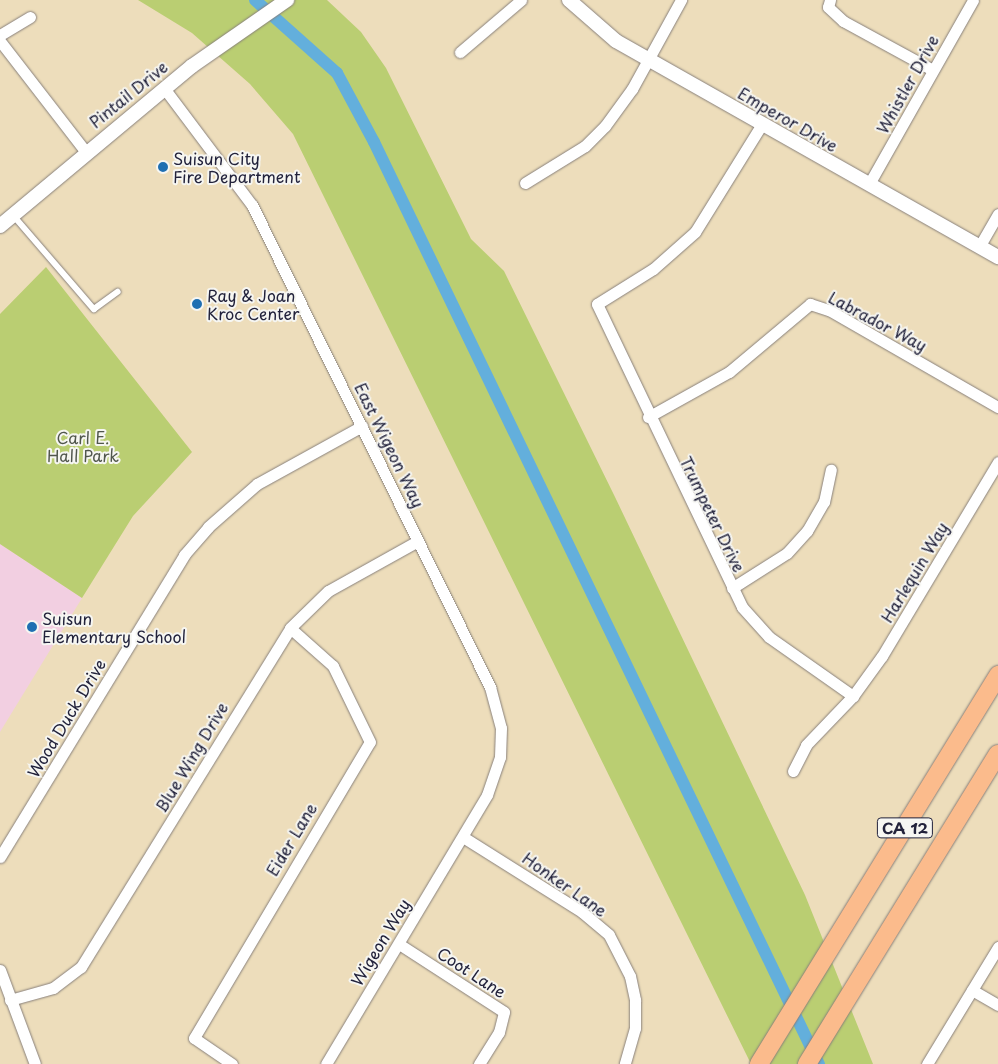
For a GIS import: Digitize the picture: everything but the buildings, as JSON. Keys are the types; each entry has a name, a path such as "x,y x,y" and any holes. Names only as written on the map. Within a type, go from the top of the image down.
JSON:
{"highway":[{"name":"CA 12","path":"759,1064 998,675"},
{"name":"CA 12","path":"807,1064 998,754"}],"street":[{"name":"Pintail Drive","path":"0,226 86,151 164,88 245,28 287,0"},
{"path":"460,52 521,0"},
{"name":"Emperor Drive","path":"569,0 591,23 649,60 998,257"},
{"path":"525,183 585,146 605,126 649,60 680,0"},
{"path":"830,0 828,7 843,21 933,70"},
{"name":"Whistler Drive","path":"869,184 973,0"},
{"path":"0,34 30,17"},
{"path":"0,41 86,151"},
{"name":"East Wigeon Way","path":"164,88 252,205 490,687 501,728 500,757 487,794 463,838"},
{"name":"Trumpeter Drive","path":"762,124 695,232 653,269 597,304 648,417 732,588 769,637 853,696"},
{"path":"979,247 998,214"},
{"name":"Labrador Way","path":"648,417 729,372 810,304 829,310 998,407"},
{"name":"Wood Duck Drive","path":"0,858 184,555 215,520 257,484 362,426"},
{"name":"Harlequin Way","path":"793,771 806,744 853,696 882,656 998,462"},
{"path":"732,588 787,553 807,531 824,502 831,470"},
{"name":"Blue Wing Drive","path":"10,1000 53,988 81,966 290,628 335,586 418,541"},
{"name":"Eider Lane","path":"232,1064 194,1038 370,742 333,666 290,628"},
{"name":"Wigeon Way","path":"326,1064 463,838"},
{"name":"Honker Lane","path":"463,838 582,912 609,935 630,976 635,1000 635,1028 625,1064"},
{"name":"Coot Lane","path":"399,944 504,1012 499,1032 479,1064"},
{"path":"927,1064 998,947"},
{"path":"0,970 34,1064"},
{"path":"972,990 998,1005"}],"lane":[{"path":"12,215 94,309 117,292"}],"shaded area":[{"name":"Suisun Elementary School","path":"0,544 82,598 0,732"}],"green space":[{"path":"138,0 327,0 361,32 386,68 471,239 504,271 615,497 805,895 873,1064 751,1064 293,134 250,84 192,33"},
{"name":"Carl E. Hall Park","path":"46,267 192,452 133,516 82,598 0,544 0,314"}],"waterway":[{"path":"255,0 337,73 374,142 819,1064"}],"place":[{"name":"Suisun City Fire Department","path":"163,167"},
{"name":"Ray & Joan Kroc Center","path":"197,304"},
{"name":"Suisun Elementary School","path":"32,627"}]}
